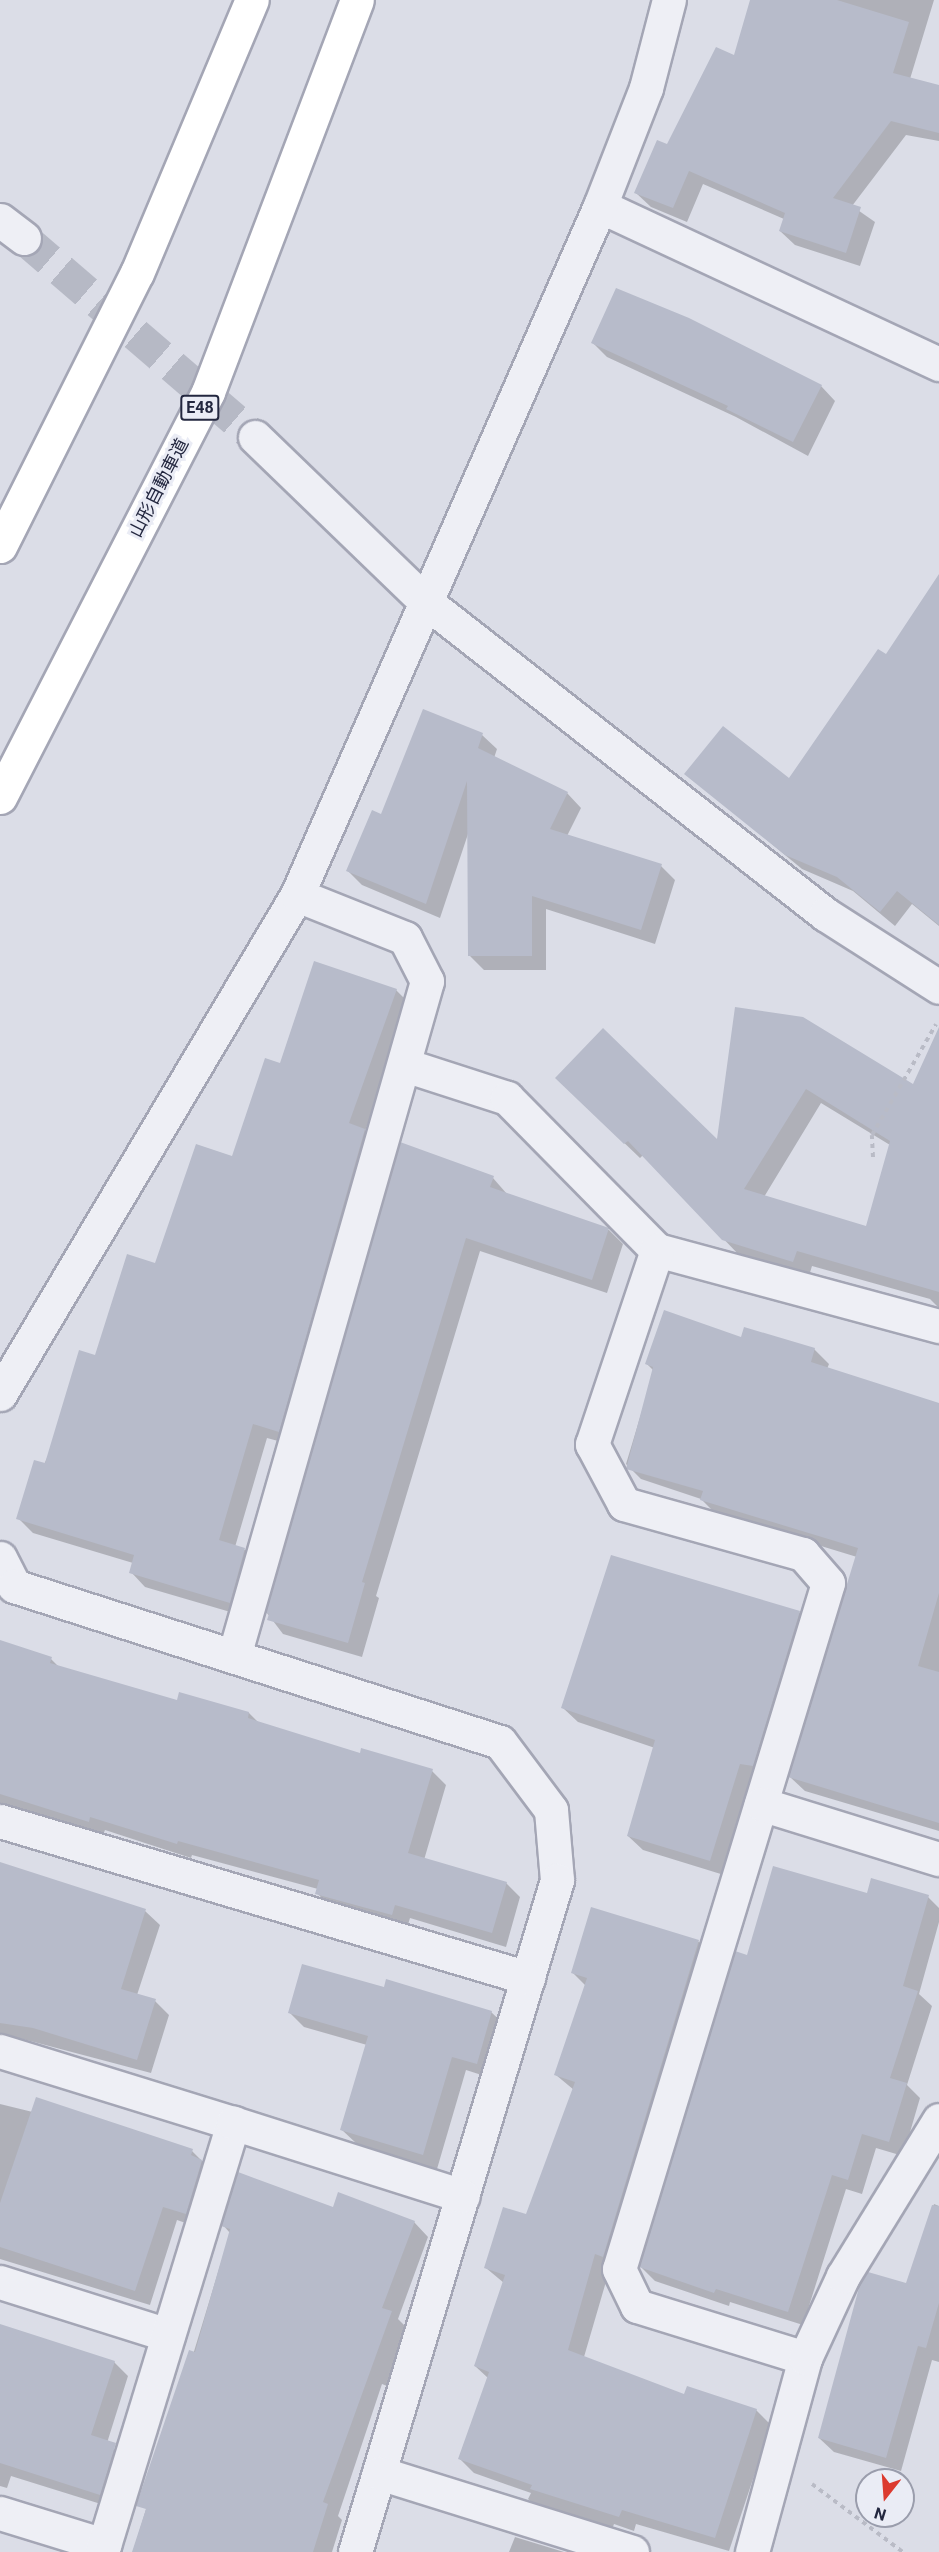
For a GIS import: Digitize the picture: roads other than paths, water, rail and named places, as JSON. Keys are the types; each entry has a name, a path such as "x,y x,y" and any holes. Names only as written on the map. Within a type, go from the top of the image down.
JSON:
{"highway":[{"path":"0,546 136,273 252,0"},
{"name":"山形自動車道","path":"0,797 208,392 357,0"}],"street":[{"path":"0,1394 297,895 600,206 646,88 669,0"},
{"path":"600,206 939,364"},
{"path":"255,437 426,602 825,914 939,987"},
{"path":"234,1656 405,1065 427,981 405,938 297,895"},
{"path":"405,1065 507,1098 657,1250 939,1326"},
{"path":"657,1250 592,1444 624,1504 803,1554 828,1583 619,2269 637,2306 805,2358"},
{"path":"0,1558 14,1586 500,1742 551,1809 557,1880 355,2552"},
{"path":"761,1804 939,1859"},
{"path":"0,1821 528,1978"},
{"path":"0,2051 463,2196"},
{"path":"752,2552 805,2358 843,2276 939,2120"},
{"path":"0,2513 103,2549 233,2123"},
{"path":"0,2282 168,2335"},
{"path":"380,2473 631,2552"}],"tunnel":[{"path":"24,238 255,437"}]}
